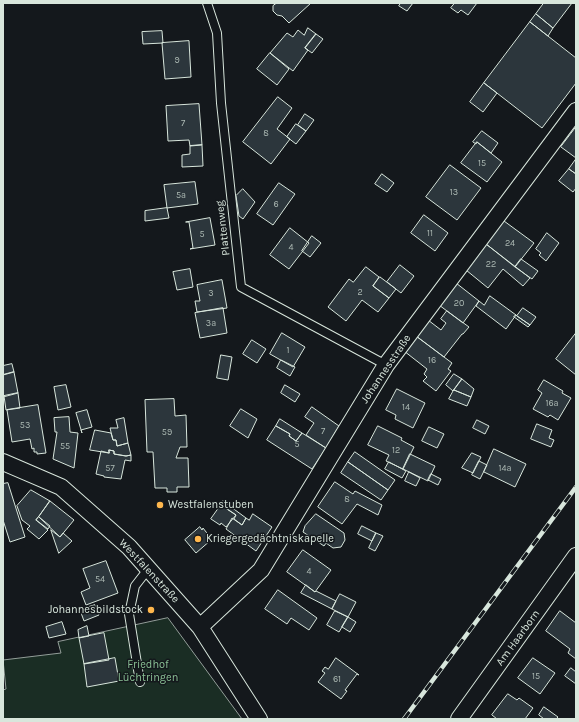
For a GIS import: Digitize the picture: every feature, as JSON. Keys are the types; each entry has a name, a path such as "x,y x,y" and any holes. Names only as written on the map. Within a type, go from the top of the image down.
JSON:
{"street":[{"name":"Johannesstraße","path":"200,627 261,570 386,365 576,111"},
{"name":"Westfalenstraße","path":"3,462 61,487 129,547 200,627 259,719"},
{"name":"Am Haarborn","path":"459,719 576,556"}],"lane":[{"name":"Plattenweg","path":"207,3 217,33 221,103 241,287 386,365"},
{"path":"140,682 129,614 135,586 149,568"}],"green space":[{"name":"Friedhof Lüchtringen","path":"168,618 242,719 3,719 3,690 6,689 3,660 61,653 58,642"}],"building":[{"path":"277,3 311,3 289,23 282,16 277,15 273,11 273,6"},
{"path":"401,3 413,3 407,11 399,6"},
{"path":"455,3 477,3 468,15 461,10 458,13 451,8"},
{"path":"544,3 572,3 553,28 536,14"},
{"path":"536,14 553,28 548,36 530,22"},
{"path":"530,22 576,58 576,83 542,128 484,83"},
{"path":"308,28 316,34 305,48 308,50 293,71 270,53 287,33 293,37 298,30 304,35"},
{"path":"162,31 163,43 143,44 142,32"},
{"path":"316,34 323,39 312,53 305,48"},
{"path":"189,41 191,77 165,79 162,43"},
{"path":"270,53 289,69 277,85 257,69"},
{"path":"484,83 497,93 483,112 470,102"},
{"path":"278,97 292,108 277,129 290,139 271,164 243,142"},
{"path":"199,104 202,145 190,146 189,140 168,141 166,106"},
{"path":"305,114 314,120 306,131 298,125"},
{"path":"296,124 306,131 296,144 287,137"},
{"path":"576,127 576,158 561,147"},
{"path":"482,131 498,143 491,153 477,142 476,144 473,142"},
{"path":"477,142 502,162 487,182 461,163"},
{"path":"202,145 203,166 182,167 182,155 190,154 190,146"},
{"path":"576,159 576,174 569,169"},
{"path":"450,165 481,188 457,220 426,197"},
{"path":"569,169 576,174 576,188 573,192 559,181"},
{"path":"382,174 394,183 387,192 375,184"},
{"path":"195,182 198,204 167,208 164,185"},
{"path":"279,183 295,194 273,225 257,214"},
{"path":"243,189 255,202 243,219 239,216 236,196"},
{"path":"167,208 169,218 145,221 145,211"},
{"path":"424,215 448,233 435,251 411,233"},
{"path":"210,218 215,245 190,249 193,248 189,222 186,222"},
{"path":"504,221 534,243 515,267 486,244"},
{"path":"290,228 309,243 289,269 270,255"},
{"path":"547,233 559,243 546,261 539,255 541,253 536,249"},
{"path":"312,236 321,243 310,257 302,251"},
{"path":"486,244 530,278 523,286 503,269 488,288 466,270"},
{"path":"521,259 538,271 532,279 515,267"},
{"path":"400,265 414,276 401,293 387,282"},
{"path":"366,267 379,277 373,286 389,298 378,312 362,300 346,321 328,307 349,279 353,282"},
{"path":"190,269 193,287 177,290 173,272"},
{"path":"380,277 396,289 389,298 373,286"},
{"path":"222,280 227,308 197,312 195,301 200,301 197,285"},
{"path":"456,283 479,301 463,323 439,305"},
{"path":"490,296 516,315 506,329 476,306 479,301 484,305"},
{"path":"223,308 227,333 200,338 195,313"},
{"path":"523,308 536,317 530,325 517,316"},
{"path":"447,311 469,327 444,357 416,336 428,320 441,330 446,323 441,319"},
{"path":"516,315 530,325 528,327 514,317"},
{"path":"282,333 305,347 293,367 270,354"},
{"path":"576,333 576,375 556,359"},
{"path":"416,336 452,363 448,369 451,371 436,391 423,381 427,377 424,374 427,369 404,351"},
{"path":"252,340 266,349 257,363 243,354"},
{"path":"221,355 232,357 228,380 217,378"},
{"path":"281,360 295,367 290,376 277,368"},
{"path":"12,364 14,372 3,375 3,366"},
{"path":"14,372 18,393 3,397 3,375"},
{"path":"454,374 462,379 453,391 446,385"},
{"path":"462,379 474,389 471,397 454,390"},
{"path":"544,380 563,391 562,393 571,398 558,420 550,415 548,417 533,409 542,393 538,390"},
{"path":"66,385 71,407 58,410 54,387"},
{"path":"285,385 300,394 295,402 281,393"},
{"path":"397,389 425,403 413,428 395,419 396,415 386,410"},
{"path":"454,390 471,397 467,406 449,399"},
{"path":"18,393 20,408 6,410 4,396"},
{"path":"174,399 175,416 186,415 187,447 180,447 176,458 188,458 189,487 177,487 177,492 167,492 167,488 155,488 153,452 147,452 145,400"},
{"path":"38,405 46,453 37,454 37,452 34,452 34,448 32,449 30,439 12,442 7,410"},
{"path":"312,407 339,426 326,448 306,435 314,423 305,417"},
{"path":"241,409 257,419 248,438 230,426"},
{"path":"87,410 92,427 81,430 76,413"},
{"path":"69,417 70,432 78,433 74,468 53,459 57,432 55,432 54,418"},
{"path":"124,418 128,443 117,446 116,440 113,440 110,428 118,428 116,420"},
{"path":"280,419 302,433 296,441 289,436 290,434 276,426"},
{"path":"477,420 489,426 485,434 473,428"},
{"path":"537,424 552,430 549,438 554,440 551,447 531,439"},
{"path":"276,426 290,434 289,436 296,441 302,433 326,448 312,469 267,440"},
{"path":"378,426 402,438 401,440 414,447 403,469 386,461 389,455 368,445"},
{"path":"429,427 444,434 437,448 422,441"},
{"path":"95,430 111,433 113,440 116,440 117,446 128,443 131,455 126,456 114,454 114,451 109,450 109,453 90,450"},
{"path":"494,449 526,464 515,487 484,472"},
{"path":"109,450 114,451 114,454 126,456 131,455 131,461 125,460 121,479 104,477 96,474 101,451 109,453"},
{"path":"355,452 395,480 388,490 348,462"},
{"path":"472,453 481,457 473,473 462,468"},
{"path":"410,454 435,466 428,481 403,469"},
{"path":"479,461 487,465 480,479 472,475"},
{"path":"348,462 388,490 381,500 341,473"},
{"path":"389,462 406,471 402,478 385,469"},
{"path":"409,472 420,478 416,486 405,481"},
{"path":"431,474 441,479 438,485 428,480"},
{"path":"335,482 353,494 355,491 382,505 378,515 357,504 342,524 318,507"},
{"path":"8,483 25,537 10,542 3,520 3,484"},
{"path":"31,490 50,501 36,520 48,530 39,539 27,529 30,526 22,520 17,506"},
{"path":"50,501 74,520 60,537 39,517"},
{"path":"223,501 246,518 242,525 234,519 236,515 221,505"},
{"path":"221,505 236,515 226,527 211,519"},
{"path":"253,514 272,527 256,551 226,529 232,518 242,525 246,518 249,520"},
{"path":"316,514 344,533 345,540 341,547 333,548 326,543 324,546 303,532 305,526"},
{"path":"39,517 50,526 48,529 36,520"},
{"path":"362,526 376,533 372,541 358,534"},
{"name":"Kriegergedächtniskapelle","path":"200,527 202,530 203,528 211,540 196,553 185,540"},
{"path":"51,530 60,537 63,533 72,541 59,553"},
{"path":"376,533 383,536 375,551 369,548"},
{"path":"303,550 331,570 315,592 287,572"},
{"path":"106,561 118,593 86,605 81,592 90,588 83,569"},
{"path":"306,585 315,592 316,591 336,601 332,609 301,593"},
{"path":"278,590 317,618 309,630 291,618 287,624 265,609"},
{"path":"340,594 356,602 348,617 332,609"},
{"path":"95,605 99,615 84,621 80,610"},
{"path":"335,611 348,617 339,632 327,625"},
{"path":"560,611 576,623 576,659 568,653 570,649 546,631"},
{"path":"348,617 356,622 350,632 342,627"},
{"path":"62,622 66,634 49,638 46,627"},
{"path":"87,626 89,636 79,638 78,630"},
{"path":"104,633 109,660 84,664 79,638"},
{"path":"115,658 119,681 87,687 84,664"},
{"path":"336,658 359,675 357,674 345,690 347,691 341,699 318,682 325,673 322,671 325,667 328,669"},
{"path":"533,658 555,673 540,694 518,678"},
{"path":"571,668 576,672 576,684 565,676"},
{"path":"508,694 517,700 519,698 533,708 525,719 497,719 492,715"},
{"path":"544,707 558,717 556,719 544,719 539,715"}],"railway":[{"path":"404,719 576,487"}],"place":[{"name":"Westfalenstuben","path":"160,505"},
{"name":"Kriegergedächtniskapelle","path":"198,539"},
{"name":"Johannesbildstock","path":"151,610"}]}
